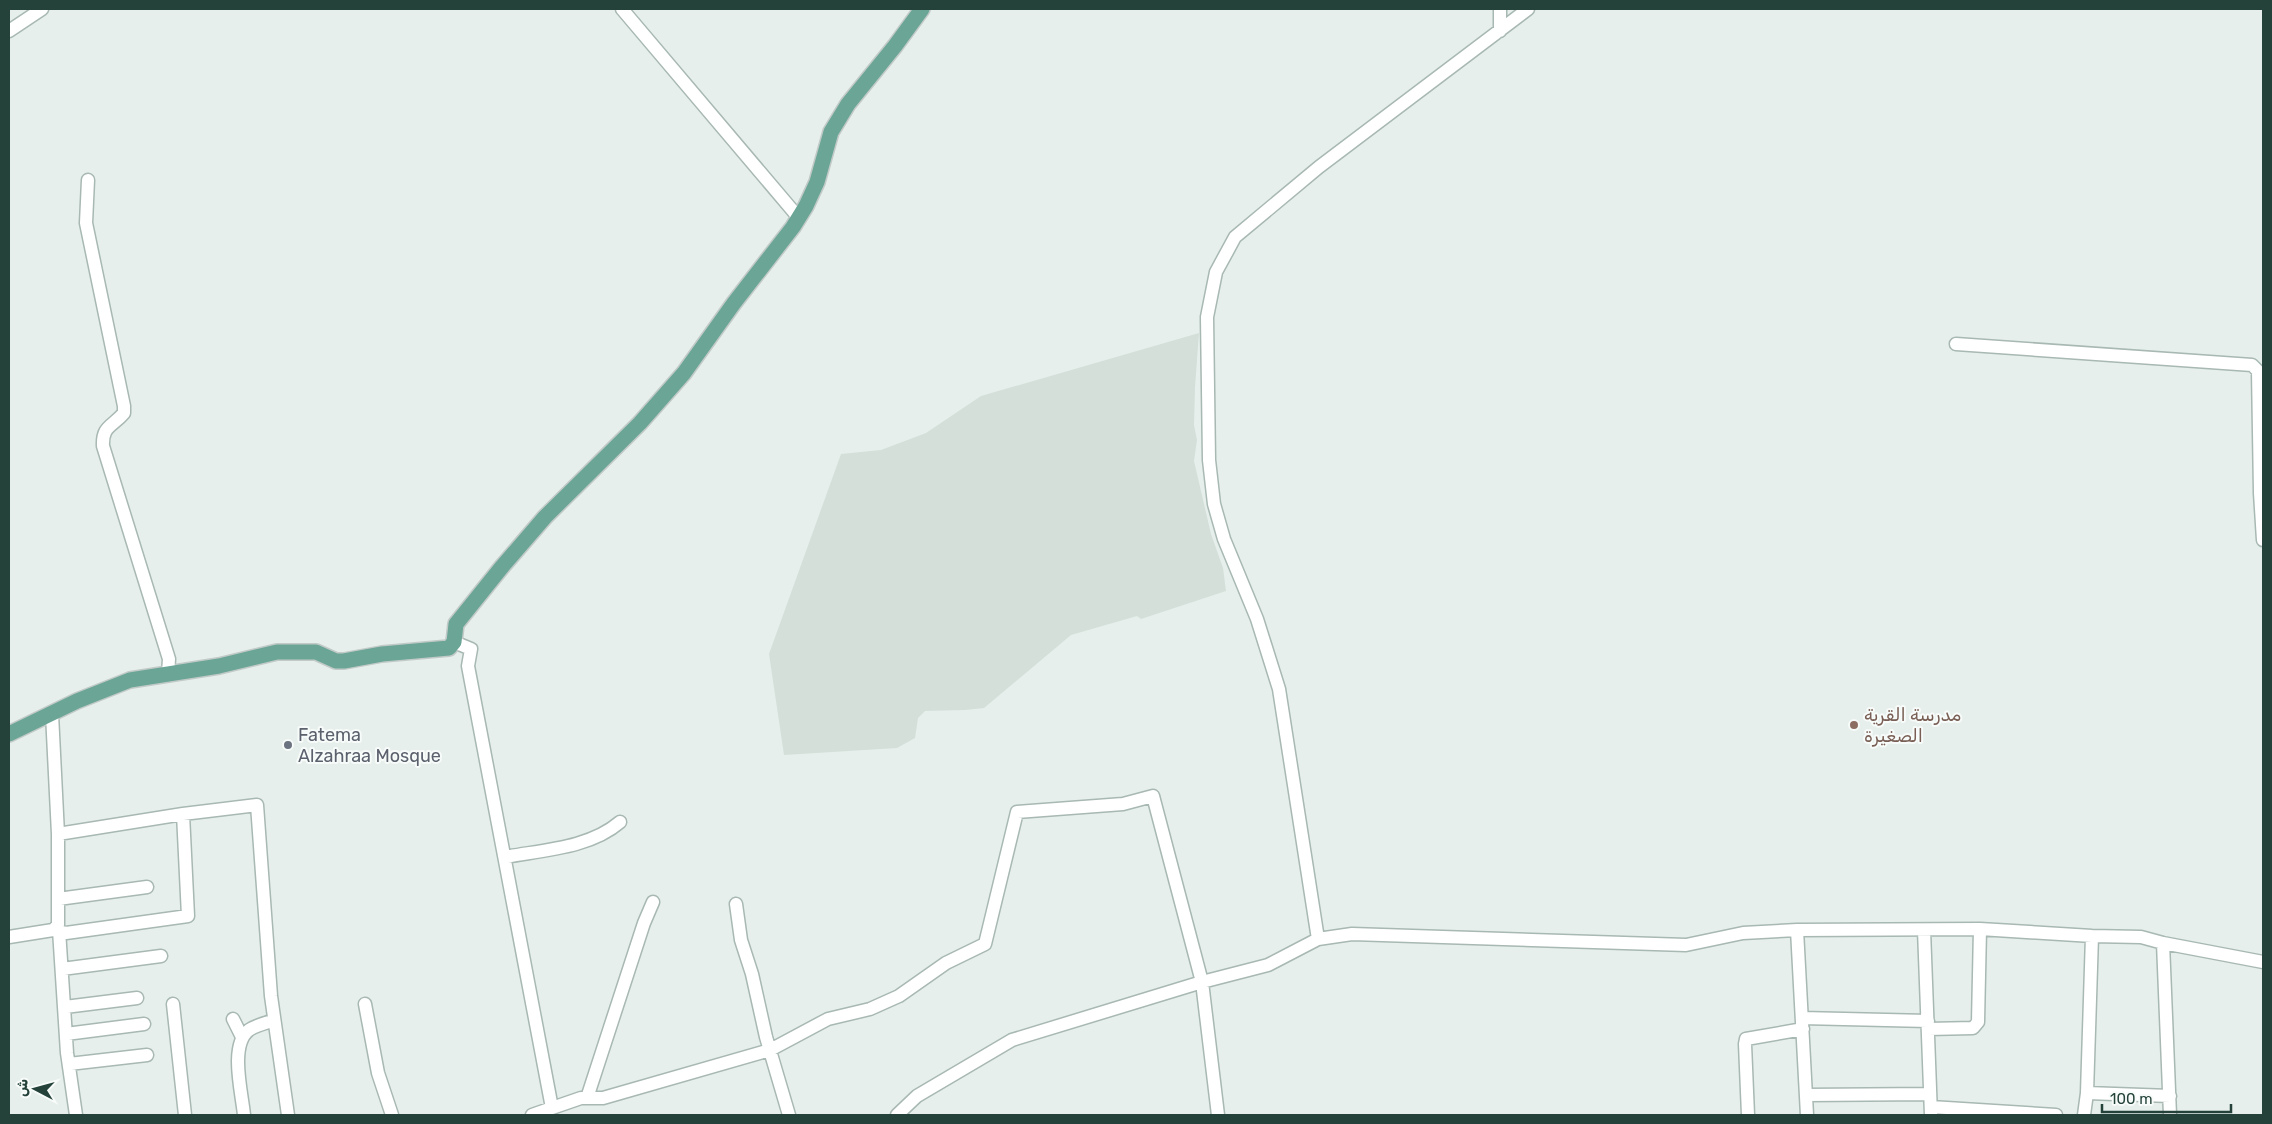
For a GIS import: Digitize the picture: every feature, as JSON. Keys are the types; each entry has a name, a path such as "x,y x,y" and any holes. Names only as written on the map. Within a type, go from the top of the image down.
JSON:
{"main road":[{"path":"9,734 77,701 130,680 277,652 316,652 336,661 344,661 402,652 446,650 454,642 456,624 545,517 640,423 684,373 734,303 799,218 817,182 831,132 848,104 922,9"}],"street":[{"path":"9,31 42,9"},
{"path":"622,9 799,218"},
{"path":"1500,9 1500,30"},
{"path":"1318,939 1279,689 1257,619 1224,539 1214,504 1209,460 1207,317 1216,272 1235,237 1319,167 1528,9"},
{"path":"88,180 86,223 124,406 124,413 108,427 103,435 103,446 169,659 168,674"},
{"path":"1956,344 2252,365 2258,371 2260,493 2263,540"},
{"path":"454,642 471,649 468,666 552,1108"},
{"path":"52,714 58,834 58,929 66,1034 76,1115"},
{"path":"532,1115 581,1098 603,1098 770,1050 828,1019 870,1009 898,996 946,964 985,944 1017,812 1123,804 1153,796 1202,982 1218,1115"},
{"path":"58,834 183,814 258,805 271,996 288,1115"},
{"path":"9,937 58,929 66,933 188,916 183,814"},
{"path":"505,857 575,844 608,833 620,822"},
{"path":"58,898 147,887"},
{"path":"587,1098 644,923 654,902"},
{"path":"736,904 741,940 752,974 770,1050 790,1115"},
{"path":"1748,1115 1746,1039 1803,1024 1928,1025 1973,1028 1978,1022 1980,929"},
{"path":"897,1115 918,1096 1012,1040 1202,982 1268,965 1318,939 1352,934 1686,945 1743,933 1797,930 1980,929 2141,937 2163,944 2263,962"},
{"path":"1797,930 1807,1115"},
{"path":"1924,930 1931,1106"},
{"path":"2084,1115 2087,1093 2092,936"},
{"path":"2163,944 2170,1115"},
{"path":"62,969 161,956"},
{"path":"65,1007 137,998"},
{"path":"173,1004 185,1115"},
{"path":"365,1004 378,1073 392,1115"},
{"path":"233,1019 242,1037"},
{"path":"244,1115 237,1055 242,1037 250,1029 274,1020"},
{"path":"66,1034 144,1024"},
{"path":"69,1064 147,1055"},
{"path":"2087,1093 2170,1096"},
{"path":"1806,1095 2056,1115"}],"shaded area":[{"path":"1199,333 1194,425 1197,440 1194,461 1211,534 1223,568 1226,591 1141,619 1137,616 1071,635 984,708 925,711 918,718 915,738 897,748 784,755 769,654 841,454 881,450 926,433 981,396"}],"place":[{"name":"مدرسة القرية الصغيرة","path":"1854,725"},
{"name":"Fatema Alzahraa Mosque","path":"288,745"}]}
